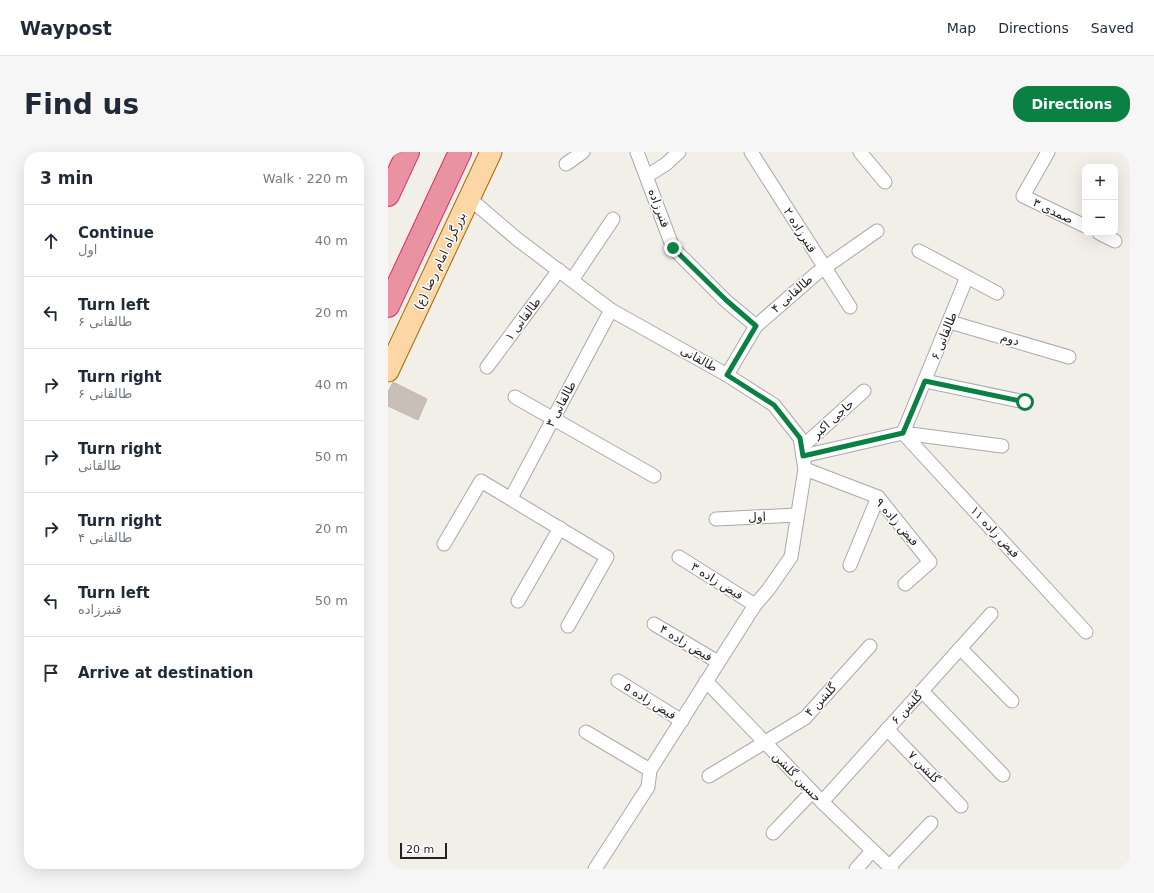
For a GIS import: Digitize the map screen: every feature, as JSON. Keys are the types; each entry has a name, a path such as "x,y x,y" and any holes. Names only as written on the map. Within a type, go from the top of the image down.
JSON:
{"highway":[{"path":"388,195 408,152"},
{"path":"388,306 460,152"}],"main road":[{"name":"بزرگراه امام رضا (ع)","path":"388,371 491,152"}],"street":[{"path":"566,164 583,152"},
{"name":"قنبرزاده","path":"637,152 673,248 726,300 756,326"},
{"path":"647,176 666,164 679,152"},
{"name":"قنبرزاده ۲","path":"751,152 850,308"},
{"path":"860,152 885,182"},
{"name":"صمدی ۳","path":"1048,152 1023,196 1082,225"},
{"name":"طالقانی","path":"469,198 517,238 611,310 727,375 774,405 800,438 805,469 791,557 768,590 754,605 650,770"},
{"path":"572,280 613,219"},
{"name":"طالقانی ۴","path":"727,375 756,326 824,268 877,231"},
{"path":"1105,236 1115,241"},
{"path":"919,251 997,293"},
{"name":"طالقانی ۱","path":"487,367 559,270"},
{"name":"طالقانی ۶","path":"903,433 950,322 967,277"},
{"name":"طالقانی ۳","path":"511,498 611,310"},
{"name":"دوم","path":"950,322 1069,357"},
{"path":"925,381 1025,402"},
{"name":"حاجی اکبر","path":"802,451 864,391"},
{"path":"515,397 654,476"},
{"path":"802,451 903,433 1002,446"},
{"name":"فیض زاده ۱۱","path":"903,433 1086,632"},
{"name":"فیض زاده ۹","path":"805,469 878,497 930,562 905,584"},
{"path":"444,544 481,481 607,557 568,626"},
{"path":"850,565 878,497"},
{"name":"اول","path":"716,519 797,515"},
{"path":"518,601 560,528"},
{"name":"فیض زاده ۳","path":"679,557 754,605"},
{"name":"گلشن ۶","path":"822,802 991,614"},
{"name":"فیض زاده ۴","path":"654,624 718,662"},
{"name":"گلشن ۴","path":"709,776 805,718 870,646"},
{"path":"960,648 1012,701"},
{"name":"فیض زاده ۵","path":"618,681 682,721"},
{"name":"حسین گلشن","path":"706,682 763,743 890,868"},
{"path":"922,691 1004,775"},
{"name":"گلشن ۷","path":"887,729 961,806"},
{"path":"586,732 650,770 648,787 595,869"},
{"path":"773,833 812,792"},
{"path":"890,868 930,823"},
{"path":"856,869 872,851"}],"building":[{"path":"393,382 427,399 418,420 388,406 388,392"}],"route":[{"path":"673,248 726,300 756,326 727,375 774,405 800,438 803,456 903,433 925,381 1025,402"}]}
